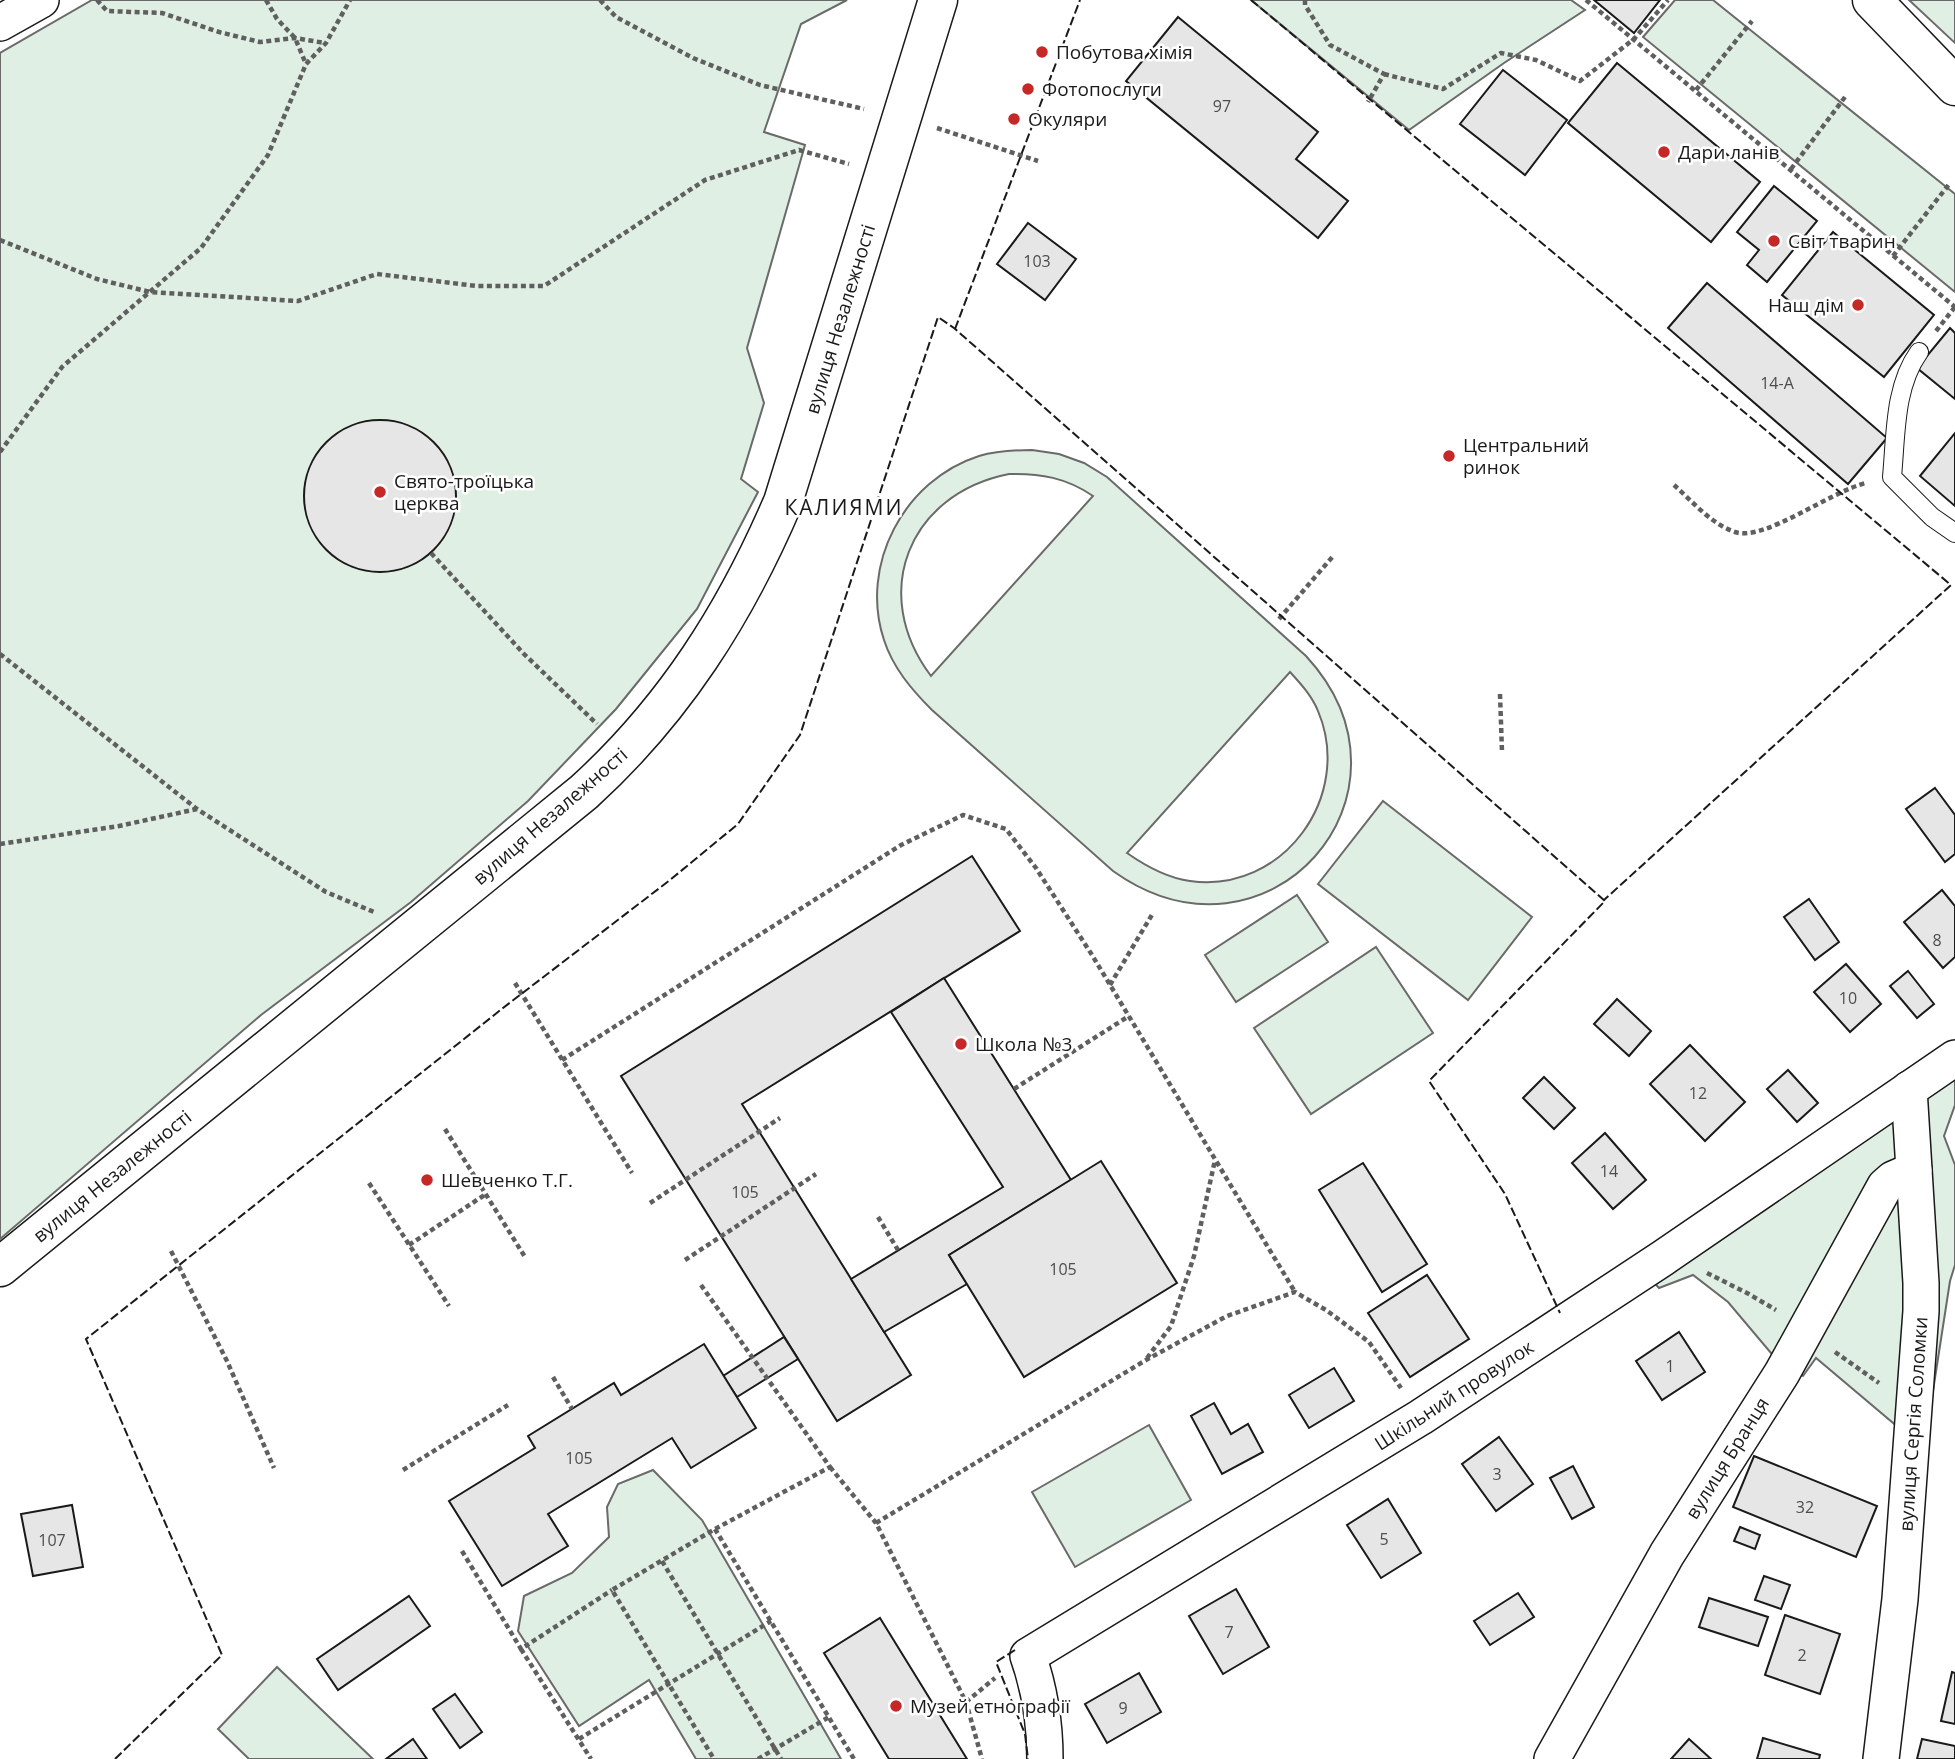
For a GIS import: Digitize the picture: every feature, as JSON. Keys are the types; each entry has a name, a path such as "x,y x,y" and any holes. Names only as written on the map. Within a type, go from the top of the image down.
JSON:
{"main road":[{"name":"вулиця Незалежності","path":"0,1267 566,807 626,751 706,650 749,579 783,502 939,0"},
{"path":"1872,0 1955,86"}],"street":[{"path":"0,23 41,0"},
{"name":"Шкільний провулок","path":"1045,1759 1042,1713 1036,1679 1028,1656 1421,1417 1663,1258 1955,1058"},
{"name":"вулиця Сергія Соломки","path":"1881,1759 1900,1599 1921,1311 1909,1089"},
{"name":"вулиця Бранця","path":"1552,1759 1667,1554 1782,1373 1885,1186 1893,1179 1914,1170"}],"lane":[{"path":"1919,352 1905,376 1901,392 1892,477 1932,517 1955,533"}],"path":[{"path":"97,0 107,10 162,13 260,42 295,38 326,43"},
{"path":"265,0 277,19 295,38 306,64"},
{"path":"0,452 62,367 201,248 268,155 306,64 326,43 350,0"},
{"path":"600,0 616,17 693,58 760,85 902,118 985,142 1038,161"},
{"path":"1305,0 1305,5 1330,45 1384,74 1443,89 1502,53 1536,60 1580,81 1634,39 1668,0"},
{"path":"1586,0 1955,307"},
{"path":"1696,90 1752,21"},
{"path":"1368,102 1384,74"},
{"path":"1791,169 1845,97"},
{"path":"0,240 97,279 150,292 298,301 377,274 477,286 544,286 705,180 799,150 883,174"},
{"path":"1893,256 1950,183"},
{"path":"1674,485 1723,526 1743,534 1774,526 1842,490 1892,477"},
{"path":"431,553 524,654 626,751"},
{"path":"1279,619 1334,555"},
{"path":"0,654 197,809 326,892 417,929"},
{"path":"1500,694 1502,752"},
{"path":"0,844 119,826 197,809"},
{"path":"562,1060 901,845 963,815 1006,829 1036,868 1110,985 1295,1292 1326,1310 1369,1342 1421,1417"},
{"path":"1110,985 1153,913"},
{"path":"515,983 632,1173"},
{"path":"1014,1089 1129,1016"},
{"path":"650,1203 780,1118"},
{"path":"445,1129 525,1257"},
{"path":"1146,1360 1171,1326 1194,1256 1215,1159"},
{"path":"685,1260 816,1174"},
{"path":"369,1183 449,1306"},
{"path":"409,1245 486,1194"},
{"path":"877,1217 898,1250"},
{"path":"171,1251 227,1361 274,1468"},
{"path":"701,1285 830,1467 876,1523 966,1702 982,1759"},
{"path":"876,1523 1146,1360 1227,1316 1295,1292"},
{"path":"553,1377 572,1409"},
{"path":"403,1470 508,1405"},
{"path":"521,1649 612,1590 715,1529 830,1467"},
{"path":"715,1529 854,1759"},
{"path":"462,1551 591,1759"},
{"path":"662,1561 781,1759"},
{"path":"612,1590 714,1759"},
{"path":"579,1739 771,1621"},
{"path":"758,1759 829,1717"}],"green space":[{"path":"92,0 847,0 801,24 764,132 805,145 747,348 764,403 741,479 758,492 697,609 616,709 528,801 411,902 261,1015 0,1239 0,53"},
{"path":"1251,0 1571,0 1585,10 1409,130"},
{"path":"1675,0 1713,0 1955,194 1955,292 1643,37"},
{"path":"1909,0 1955,0 1955,43"},
{"path":"1032,450 1059,454 1084,463 1107,477 1306,656 1340,709 1351,763 1341,814 1315,856 1275,888 1226,903 1171,899 1113,871 932,710 910,686 892,660 878,612 878,583 883,555 894,529 909,505 929,484 952,468 985,454","holes":["1009,474 1053,478 1093,496 931,676 912,645 903,613 902,581 909,552 924,525 945,502 974,485","1290,672 1316,706 1327,743 1326,775 1318,806 1302,833 1281,855 1254,872 1224,881 1190,881 1165,875 1127,853"]},
{"path":"1383,801 1532,917 1468,1000 1318,884"},
{"path":"1297,895 1328,942 1236,1002 1205,955"},
{"path":"1376,947 1433,1033 1311,1114 1254,1028"},
{"path":"1955,1078 1955,1105 1944,1136 1955,1165 1955,1265 1950,1281 1924,1449 1816,1358 1803,1376 1776,1359 1728,1302 1693,1275 1659,1288 1638,1265"},
{"path":"1149,1425 1191,1500 1075,1567 1032,1492"},
{"path":"653,1470 702,1520 841,1759 696,1759 649,1680 579,1726 518,1631 524,1596 572,1573 609,1537 607,1507 618,1484"},
{"path":"277,1667 373,1759 249,1759 218,1729"}],"building":[{"path":"1594,0 1660,0 1634,33"},
{"path":"1178,17 1318,132 1296,159 1348,201 1318,238 1126,81"},
{"name":"Дари ланів","path":"1617,63 1760,182 1711,242 1568,123"},
{"path":"1503,70 1567,120 1525,175 1460,124"},
{"name":"Світ тварин","path":"1774,186 1817,221 1767,282 1747,265 1759,250 1737,232"},
{"path":"1028,223 1076,259 1045,300 997,264"},
{"name":"Наш дім","path":"1833,232 1934,315 1884,377 1782,295"},
{"path":"1707,283 1887,438 1848,484 1668,328"},
{"path":"1950,328 1955,333 1955,399 1917,368"},
{"name":"Свято-троїцька церква","path":"380,420 409,426 433,443 450,467 456,496 450,525 433,549 409,566 380,572 351,566 327,549 310,525 304,496 310,467 327,443 351,426"},
{"path":"1955,433 1955,506 1920,476"},
{"path":"1935,788 1955,815 1955,854 1945,862 1906,809"},
{"path":"972,856 1020,931 742,1104 911,1375 837,1421 621,1076"},
{"path":"1942,890 1955,906 1955,957 1943,968 1904,922"},
{"path":"1809,899 1839,942 1815,960 1784,917"},
{"path":"1846,964 1881,1004 1850,1032 1814,992"},
{"path":"1908,971 1934,1004 1917,1018 1890,986"},
{"path":"944,978 1071,1180 949,1255 967,1284 884,1332 851,1279 1003,1187 891,1012"},
{"path":"1617,999 1651,1031 1629,1056 1594,1024"},
{"path":"1690,1045 1745,1102 1705,1141 1650,1084"},
{"path":"1788,1070 1818,1103 1797,1122 1767,1089"},
{"path":"1544,1077 1575,1108 1554,1129 1523,1098"},
{"path":"1605,1133 1646,1180 1613,1209 1572,1163"},
{"path":"1101,1161 1177,1283 1024,1377 949,1255"},
{"path":"1363,1163 1427,1264 1382,1292 1319,1190"},
{"path":"1427,1275 1469,1339 1410,1377 1368,1313"},
{"path":"1679,1332 1705,1372 1662,1400 1636,1361"},
{"path":"784,1337 798,1359 737,1397 723,1376"},
{"path":"704,1344 756,1428 691,1468 672,1438 548,1514 568,1546 502,1586 449,1501 535,1448 528,1436 614,1383 621,1395"},
{"path":"1334,1368 1354,1401 1309,1428 1289,1395"},
{"path":"1214,1403 1231,1434 1248,1424 1263,1452 1222,1474 1191,1416"},
{"path":"1499,1437 1533,1484 1496,1511 1462,1464"},
{"path":"1754,1456 1877,1506 1856,1557 1733,1507"},
{"path":"1573,1466 1594,1507 1572,1519 1550,1478"},
{"path":"1388,1499 1421,1553 1381,1578 1347,1525"},
{"path":"72,1505 83,1567 33,1576 21,1514"},
{"path":"1740,1527 1760,1535 1755,1549 1734,1541"},
{"path":"1764,1576 1790,1585 1781,1609 1755,1600"},
{"path":"1236,1589 1269,1647 1223,1674 1189,1616"},
{"path":"1518,1593 1534,1617 1490,1645 1474,1621"},
{"path":"409,1596 430,1626 338,1690 317,1659"},
{"path":"1709,1598 1768,1617 1758,1646 1699,1627"},
{"path":"1785,1615 1840,1634 1820,1694 1765,1675"},
{"name":"Музей етнографії","path":"880,1618 967,1759 889,1759 824,1653"},
{"path":"1952,1672 1955,1673 1955,1724 1941,1721"},
{"path":"1139,1673 1161,1712 1107,1743 1085,1704"},
{"path":"455,1694 482,1732 460,1748 433,1709"},
{"path":"1763,1738 1820,1755 1819,1759 1757,1759"},
{"path":"413,1739 427,1759 386,1759"},
{"path":"1689,1739 1711,1759 1671,1759"},
{"path":"1922,1739 1955,1746 1955,1759 1917,1759"}],"fence":[{"path":"955,329 1080,0"},
{"path":"1251,0 1951,585 1604,900"},
{"path":"115,1759 222,1655 86,1339 738,824 800,735 938,317 954,328 1605,901 1429,1081 1505,1194 1560,1313"},
{"path":"1015,1650 996,1662 1025,1734 1028,1759"}],"place":[{"name":"Побутова хімія","path":"1042,52"},
{"name":"Фотопослуги","path":"1028,89"},
{"name":"Окуляри","path":"1014,119"},
{"name":"Дари ланів","path":"1664,152"},
{"name":"Світ тварин","path":"1774,241"},
{"name":"Наш дім","path":"1858,305"},
{"name":"Центральний ринок","path":"1449,456"},
{"name":"Свято-троїцька церква","path":"380,492"},
{"name":"Школа №3","path":"961,1044"},
{"name":"Шевченко Т.Г.","path":"427,1180"},
{"name":"Музей етнографії","path":"896,1706"}],"district":[{"name":"КАЛИЯМИ","path":"844,508"}]}
